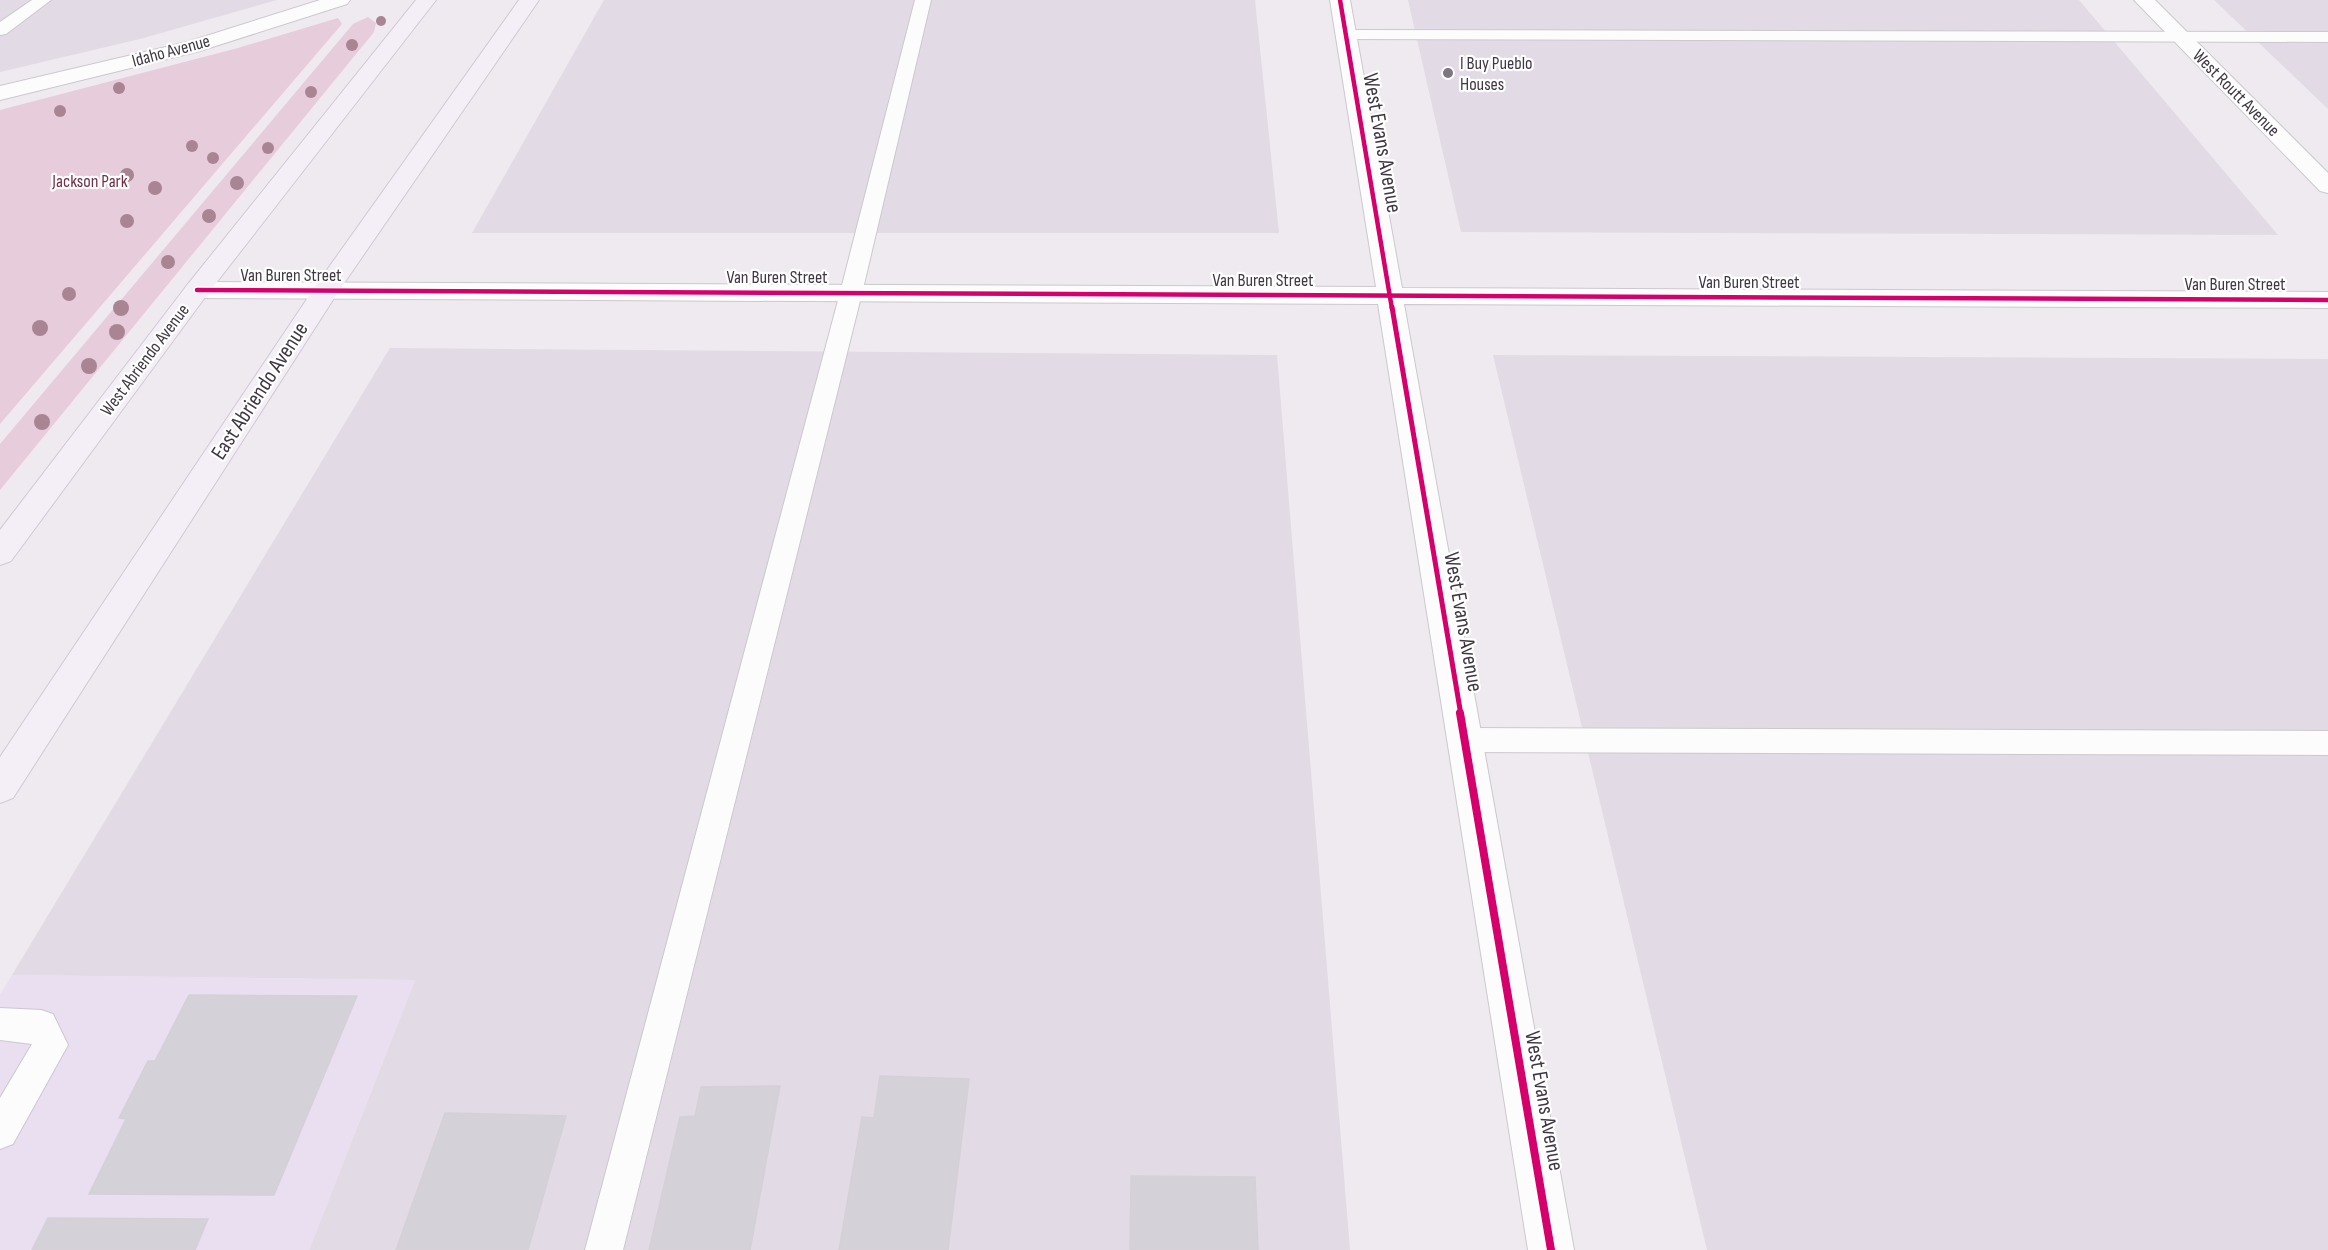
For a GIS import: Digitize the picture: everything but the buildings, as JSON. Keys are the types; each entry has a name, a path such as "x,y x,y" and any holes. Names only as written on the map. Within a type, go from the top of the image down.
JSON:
{"main road":[{"name":"West Abriendo Avenue","path":"0,553 197,290 426,0"},
{"name":"East Abriendo Avenue","path":"0,787 327,290 529,0"}],"street":[{"name":"Idaho Avenue","path":"0,93 193,47 340,0"},
{"name":"West Evans Avenue","path":"1340,0 1551,1250"},
{"name":"West Routt Avenue","path":"2144,0 2328,186"},
{"name":"Van Buren Street","path":"197,290 2328,300"}],"lane":[{"path":"0,30 43,0"},
{"path":"604,1250 851,293 923,0"},
{"path":"1346,34 2328,37"},
{"path":"1464,740 2328,743"},
{"path":"0,1024 40,1026 51,1045 0,1131"}],"shaded area":[{"path":"0,0 277,0 140,39 0,72"},
{"path":"604,0 1255,0 1279,233 472,233"},
{"path":"1408,0 2079,0 2278,235 1461,232"},
{"path":"2214,0 2328,0 2328,109"},
{"path":"390,348 1277,355 1350,1250 309,1250 415,980 12,975"},
{"path":"1493,355 2328,359 2328,1250 1707,1250"},
{"path":"12,975 415,980 309,1250 0,1250 0,995"}],"green space":[{"path":"368,17 376,23 374,32 0,490 0,444 353,24"},
{"name":"Jackson Park","path":"338,18 342,24 0,424 0,110 238,48"}],"cycle path":[{"path":"1340,0 1551,1250"},
{"path":"197,290 2328,300"}],"place":[{"name":"I Buy Pueblo Houses","path":"1448,73"}]}
